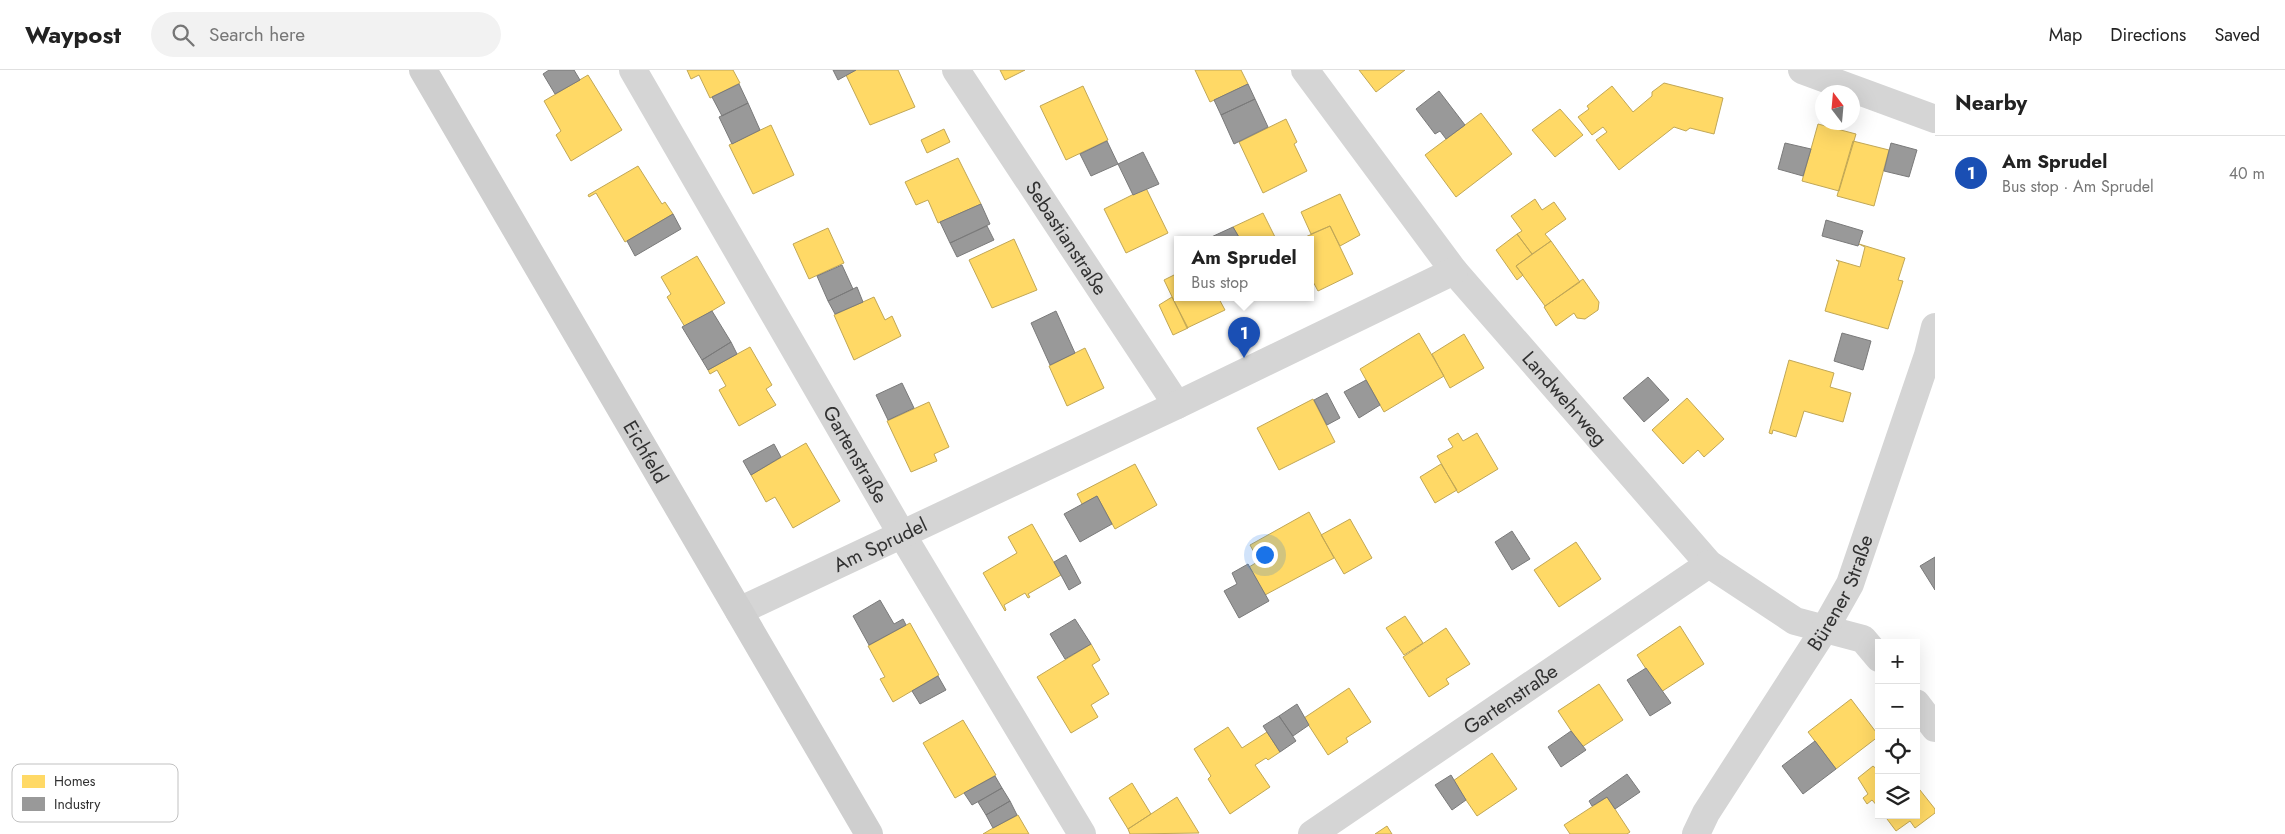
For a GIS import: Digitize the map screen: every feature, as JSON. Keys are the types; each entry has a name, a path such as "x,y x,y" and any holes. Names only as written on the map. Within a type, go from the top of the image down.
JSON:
{"main road":[{"name":"Eichfeld","path":"423,70 869,834"}],"street":[{"name":"Gartenstraße","path":"633,70 901,533 1082,834"},
{"name":"Sebastianstraße","path":"956,70 1177,405"},
{"name":"Landwehrweg","path":"1305,70 1454,271 1709,564 1795,621 1863,639 1875,653"},
{"path":"1802,70 1935,119"},
{"name":"Am Sprudel","path":"739,611 901,533 1177,405 1454,271"},
{"name":"Bürener Straße","path":"1696,834 1706,813 1824,630 1850,584 1931,356 1935,327"},
{"name":"Gartenstraße","path":"1312,834 1709,564"},
{"path":"1920,708 1935,728"}],"building: Homes":[{"path":"687,70 733,70 740,83 710,98 699,75 691,79"},
{"path":"856,70 898,70 915,107 870,125 846,75"},
{"path":"1000,70 1025,70 1005,80"},
{"path":"1195,70 1241,70 1248,84 1210,102"},
{"path":"1359,70 1405,70 1376,92"},
{"path":"588,75 622,130 571,161 556,135 561,131 544,101"},
{"path":"1664,83 1723,98 1714,134 1690,128 1686,131 1674,127 1619,170 1596,140 1607,132 1603,127 1592,135 1578,117 1589,109 1587,106 1612,86 1633,112 1652,96 1652,92"},
{"path":"1083,86 1108,140 1066,160 1040,106"},
{"path":"1560,109 1583,135 1555,157 1532,130"},
{"path":"1481,113 1512,154 1456,197 1425,155"},
{"path":"1286,119 1297,142 1294,144 1307,171 1263,193 1239,142"},
{"path":"771,125 794,175 753,194 729,145"},
{"path":"944,129 950,142 927,153 921,140"},
{"path":"1816,130 1841,130 1856,134 1839,191 1802,181"},
{"path":"1853,141 1889,150 1874,206 1837,196"},
{"path":"958,158 981,204 938,223 928,200 916,205 905,182"},
{"path":"638,166 662,204 665,202 673,214 625,242 596,193 589,197 588,195"},
{"path":"1146,188 1168,233 1126,253 1104,209"},
{"path":"1340,194 1360,235 1340,246 1330,226 1311,234 1301,212"},
{"path":"1535,199 1542,210 1554,202 1566,219 1545,234 1551,241 1532,254 1517,234 1522,231 1511,216"},
{"path":"1263,213 1274,236 1238,236 1233,227"},
{"path":"1330,226 1353,274 1318,291 1314,284 1314,236 1308,236"},
{"path":"828,228 844,263 809,279 793,244"},
{"path":"1517,234 1532,254 1516,266 1523,275 1517,280 1496,250"},
{"path":"1014,239 1037,290 992,308 969,260"},
{"path":"1551,241 1580,282 1545,306 1516,266"},
{"path":"1859,244 1905,258 1898,280 1903,281 1888,329 1825,311 1839,262 1836,260 1860,267 1865,247"},
{"path":"697,256 725,303 685,327 667,297 671,294 661,277"},
{"path":"1174,275 1174,301 1164,280"},
{"path":"1583,279 1599,302 1598,310 1585,319 1577,318 1574,313 1556,326 1544,307"},
{"path":"874,297 885,320 892,316 901,336 854,360 834,315"},
{"path":"1172,297 1188,328 1173,335 1159,305"},
{"path":"1174,301 1220,301 1225,310 1187,328"},
{"path":"1419,333 1444,376 1384,412 1360,369"},
{"path":"1464,334 1484,368 1450,388 1432,354"},
{"path":"750,347 772,385 766,389 776,405 739,426 719,390 726,386 717,370 710,374 708,370"},
{"path":"1085,348 1104,388 1067,406 1049,366"},
{"path":"1789,360 1834,373 1830,387 1851,393 1843,422 1804,411 1796,437 1773,430 1772,434 1769,433"},
{"path":"1687,398 1724,439 1704,457 1698,450 1683,464 1652,430"},
{"path":"1313,399 1335,442 1279,470 1257,428"},
{"path":"929,402 949,447 934,454 937,461 911,472 887,421"},
{"path":"1458,433 1463,441 1477,433 1498,469 1458,493 1437,456 1453,447 1448,439"},
{"path":"806,443 840,501 793,528 775,497 766,502 751,475"},
{"path":"1135,464 1157,505 1115,529 1097,496 1082,504 1077,494"},
{"path":"1441,464 1457,490 1435,503 1420,477"},
{"path":"1309,512 1334,558 1265,595 1249,567 1259,561 1250,545"},
{"path":"1350,519 1372,558 1344,574 1321,535"},
{"path":"1032,524 1061,575 1028,594 1030,597 1028,598 1025,593 1004,605 1005,611 983,573 1017,553 1008,537"},
{"path":"1576,542 1601,579 1559,607 1534,570"},
{"path":"1405,616 1423,643 1404,655 1386,628"},
{"path":"910,623 939,675 893,702 880,679 885,677 868,646"},
{"path":"1680,626 1704,664 1661,692 1637,655"},
{"path":"1446,628 1470,664 1446,679 1449,684 1429,697 1403,657"},
{"path":"1091,644 1100,660 1092,665 1109,694 1091,705 1098,717 1071,733 1037,677"},
{"path":"1599,684 1623,720 1582,747 1558,711"},
{"path":"1349,688 1371,722 1346,738 1348,742 1328,755 1304,718"},
{"path":"1851,699 1875,731 1875,739 1836,769 1808,732"},
{"path":"963,720 996,775 955,798 923,743"},
{"path":"1228,727 1242,748 1267,732 1280,752 1268,760 1266,758 1255,765 1270,787 1230,814 1208,779 1211,776 1194,749"},
{"path":"1492,753 1517,789 1477,816 1453,781"},
{"path":"1873,766 1875,768 1875,803 1872,800 1867,804 1863,798 1868,794 1858,778"},
{"path":"1132,783 1151,814 1128,829 1109,798"},
{"path":"1920,790 1935,809 1935,813 1915,828 1910,821 1896,831 1887,819 1920,819"},
{"path":"1177,797 1199,833 1130,834 1128,829"},
{"path":"1607,797 1630,832 1627,834 1570,834 1564,825"},
{"path":"1018,815 1029,834 983,834 993,828"},
{"path":"1387,826 1392,834 1375,834"}],"building: Industry":[{"path":"549,70 574,70 580,80 555,94 543,74"},
{"path":"833,70 856,70 838,80"},
{"path":"739,84 748,103 722,116 712,97"},
{"path":"1248,84 1255,99 1221,115 1214,100"},
{"path":"1439,91 1465,125 1446,139 1440,131 1435,134 1416,109"},
{"path":"1255,99 1268,127 1234,144 1221,115"},
{"path":"748,103 760,130 732,144 719,117"},
{"path":"1107,141 1118,164 1091,176 1080,154"},
{"path":"1785,143 1811,149 1803,176 1778,169"},
{"path":"1891,143 1917,150 1909,177 1884,171"},
{"path":"1143,152 1159,184 1133,195 1118,164"},
{"path":"981,204 990,224 950,243 940,222"},
{"path":"673,214 681,229 635,256 627,241"},
{"path":"1826,220 1863,231 1858,246 1822,236"},
{"path":"987,226 994,240 957,257 950,243"},
{"path":"1233,227 1238,236 1214,236"},
{"path":"842,265 853,289 828,301 817,276"},
{"path":"857,287 863,302 835,314 828,301"},
{"path":"712,311 731,342 702,360 682,327"},
{"path":"1056,311 1075,353 1050,365 1031,323"},
{"path":"1842,333 1871,341 1863,370 1834,361"},
{"path":"731,342 737,354 708,370 702,360"},
{"path":"1648,377 1669,400 1644,422 1623,398"},
{"path":"1366,380 1380,405 1359,418 1344,392"},
{"path":"902,383 914,408 888,420 876,395"},
{"path":"1327,393 1340,418 1327,425 1314,400"},
{"path":"774,444 781,457 751,475 743,461"},
{"path":"1097,496 1112,524 1080,542 1064,514"},
{"path":"1512,531 1530,559 1512,570 1495,542"},
{"path":"1066,555 1081,583 1069,590 1054,562"},
{"path":"1935,557 1935,590 1920,566"},
{"path":"1248,564 1269,601 1239,618 1224,591 1237,584 1232,573"},
{"path":"880,600 894,624 903,619 906,625 869,645 853,616"},
{"path":"1075,619 1091,644 1065,659 1050,634"},
{"path":"1646,668 1671,703 1650,716 1627,680"},
{"path":"938,676 946,690 920,704 912,691"},
{"path":"1297,704 1309,725 1293,736 1279,716"},
{"path":"1279,716 1296,741 1280,752 1263,726"},
{"path":"1571,731 1586,750 1561,767 1548,747"},
{"path":"1815,741 1836,769 1803,794 1782,766"},
{"path":"1627,774 1640,792 1615,809 1607,797 1592,806 1589,801"},
{"path":"1451,775 1466,800 1452,810 1435,785"},
{"path":"995,776 1002,788 972,805 964,793"},
{"path":"1002,788 1010,801 986,815 978,802"},
{"path":"1010,801 1017,815 993,828 986,815"}],"place":[{"name":"Am Sprudel","path":"1244,358"}]}
